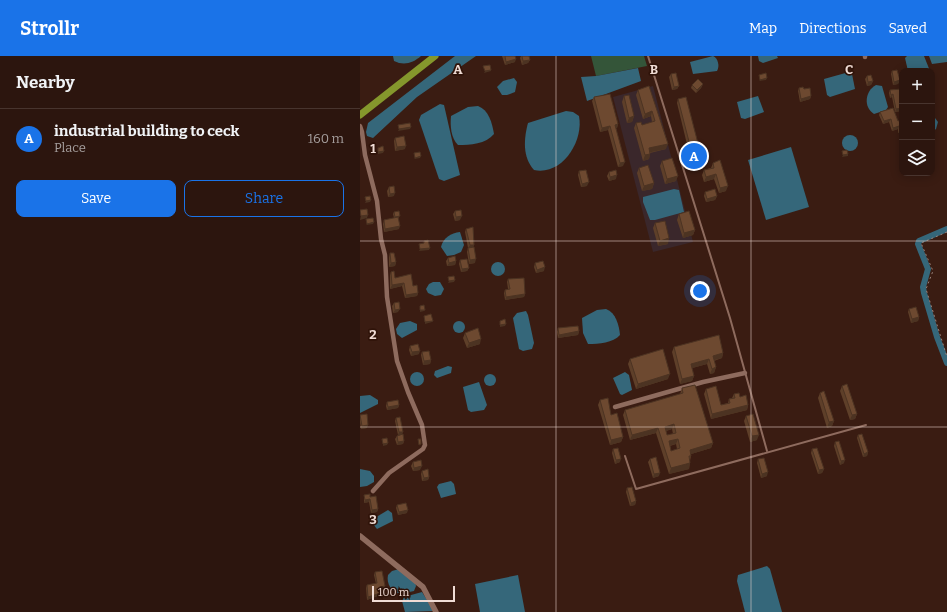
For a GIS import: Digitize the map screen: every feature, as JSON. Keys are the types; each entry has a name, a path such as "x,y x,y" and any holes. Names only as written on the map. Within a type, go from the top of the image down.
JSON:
{"highway":[{"path":"360,115 435,56"}],"street":[{"path":"360,126 365,155 377,202 381,239 385,255 387,297 397,361 422,425 425,445 423,449 389,473 373,491"},
{"path":"615,407 703,382 746,373"},
{"path":"360,536 423,587 436,612"}],"lane":[{"path":"648,56 746,373 767,451"},
{"path":"625,456 636,489 767,451 866,425"}],"path":[{"path":"947,232 922,242 921,245 933,271 926,289 947,357"}],"shaded area":[{"path":"653,86 693,242 653,252 613,97"}],"green space":[{"path":"591,56 644,56 647,66 596,76"}],"water":[{"path":"393,56 421,56 412,62 398,63 394,61"},
{"path":"455,56 476,56 417,97 373,138 367,136 366,132 368,123"},
{"path":"713,56 718,62 717,71 693,74 690,62"},
{"path":"758,56 777,56 778,58 763,63 759,61"},
{"path":"907,56 924,56 929,68 907,68 905,58"},
{"path":"929,56 947,56 947,62 932,64"},
{"path":"638,68 641,81 587,101 581,77 596,76"},
{"path":"849,72 852,74 855,89 830,97 827,95 824,79"},
{"path":"514,78 517,82 515,92 502,95 497,87 503,81"},
{"path":"876,85 882,86 888,107 886,110 874,114 868,107 867,99 870,91"},
{"path":"758,96 764,112 745,119 741,118 737,102"},
{"path":"440,104 444,105 460,175 444,181 439,179 419,120 421,115"},
{"path":"478,106 485,111 491,121 494,134 482,142 458,145 452,132 451,116 468,107"},
{"path":"566,111 573,112 579,116 580,126 574,146 569,155 554,168 534,170 527,159 525,147 528,123"},
{"path":"935,118 938,122 935,130"},
{"path":"850,135 857,140 858,143 853,150 850,151 843,146 842,143 847,136"},
{"path":"791,147 809,207 766,220 748,160"},
{"path":"674,189 679,190 684,212 650,220 643,202 643,197"},
{"path":"460,232 464,245 461,252 447,256 441,247 442,244 448,236"},
{"path":"498,262 503,264 505,269 503,274 498,276 493,274 491,269 493,264"},
{"path":"433,282 440,282 444,289 441,295 435,296 428,293 426,289 429,284"},
{"path":"606,309 615,316 620,335 614,340 588,344 583,333 582,318 597,310"},
{"path":"526,311 534,343 532,349 523,351 519,349 513,318 517,313"},
{"path":"410,321 417,324 417,330 402,338 397,334 396,329 400,323"},
{"path":"457,321 461,321 465,327 461,333 457,333 453,329 453,325"},
{"path":"448,366 452,367 451,373 437,378 434,375 435,371"},
{"path":"414,372 420,372 424,376 424,382 420,386 414,386 410,382 410,376"},
{"path":"625,372 629,375 632,390 622,395 620,394 613,378"},
{"path":"488,374 492,374 496,380 492,386 488,386 484,382 484,378"},
{"path":"479,382 487,405 484,410 471,412 468,410 463,387"},
{"path":"370,395 378,400 378,404 360,413 360,396"},
{"path":"360,469 370,471 374,476 374,482 367,486 360,487"},
{"path":"451,481 454,484 456,494 441,498 437,487 439,484"},
{"path":"388,510 392,513 393,521 377,529 373,524 373,519"},
{"path":"767,566 770,569 782,612 745,612 737,581 738,575"},
{"path":"399,569 415,582 416,586 414,591 400,594 390,587 388,575 392,571"},
{"path":"518,575 525,612 480,612 475,584"},
{"path":"422,592 434,611 405,612 402,601 404,597"}],"building":[{"path":"505,56 515,56 516,59 506,62"},
{"path":"522,56 529,56 530,60 523,61"},
{"path":"490,65 491,70 485,71 483,66"},
{"path":"897,70 899,80 894,82 892,71"},
{"path":"676,73 679,86 674,87 671,74"},
{"path":"766,73 767,78 760,80 759,75"},
{"path":"871,75 873,81 868,82 867,76"},
{"path":"698,79 703,84 697,90 692,85"},
{"path":"649,86 668,144 649,148 650,154 645,155 636,123 641,122 642,125 655,121 652,111 645,114 638,90"},
{"path":"803,87 804,89 810,88 811,96 801,99 799,88"},
{"path":"899,89 899,108 896,109 893,94 891,95 890,90"},
{"path":"610,94 618,124 615,125 625,162 620,163 610,126 602,128 594,97"},
{"path":"629,95 634,116 629,118 624,96"},
{"path":"686,97 702,159 694,161 678,99"},
{"path":"893,108 899,121 899,126 893,128 891,119 884,121 880,112"},
{"path":"410,123 411,127 399,129 398,125"},
{"path":"404,136 406,146 397,147 395,138"},
{"path":"383,146 384,151 378,152 378,148"},
{"path":"847,150 848,154 843,155 842,151"},
{"path":"420,152 421,156 415,158 414,153"},
{"path":"672,158 678,176 667,179 662,161"},
{"path":"720,160 728,186 720,188 716,174 706,177 704,170 714,168 713,163"},
{"path":"648,165 654,183 644,186 639,168"},
{"path":"586,170 589,182 582,184 579,171"},
{"path":"616,170 617,175 610,177 609,172"},
{"path":"394,186 395,193 390,194 389,187"},
{"path":"715,189 717,196 707,199 705,192"},
{"path":"370,196 371,200 366,201 365,197"},
{"path":"367,209 368,215 361,216 360,210"},
{"path":"461,210 462,216 456,217 455,211"},
{"path":"399,211 400,216 395,217 394,212"},
{"path":"689,211 695,230 684,233 679,214"},
{"path":"398,217 400,226 385,229 384,220"},
{"path":"373,218 374,222 367,224 366,219"},
{"path":"665,221 669,238 660,241 655,223"},
{"path":"473,227 474,245 470,245 466,229"},
{"path":"428,240 430,248 420,249 419,244"},
{"path":"474,247 476,259 470,260 468,248"},
{"path":"390,253 394,253 396,262 391,263"},
{"path":"455,256 456,261 449,263 448,258"},
{"path":"467,259 469,268 462,269 460,260"},
{"path":"543,261 545,267 537,270 535,263"},
{"path":"394,271 395,278 411,274 413,286 417,285 418,293 406,295 404,283 392,285 391,272"},
{"path":"454,276 455,280 449,281 448,277"},
{"path":"524,278 525,294 506,297 505,290 510,289 508,279"},
{"path":"399,302 400,309 395,310 394,303"},
{"path":"424,305 425,310 420,310 420,306"},
{"path":"916,307 919,317 912,319 909,309"},
{"path":"431,314 433,321 425,322 424,316"},
{"path":"505,319 506,324 500,325 500,321"},
{"path":"578,326 579,331 559,335 558,328"},
{"path":"478,328 481,339 469,343 465,333"},
{"path":"719,335 723,353 713,356 716,367 712,369 709,359 691,364 694,376 682,379 674,347"},
{"path":"418,344 420,351 412,352 410,346"},
{"path":"663,349 670,374 638,384 630,359"},
{"path":"429,351 431,360 424,361 422,352"},
{"path":"847,384 857,414 852,415 842,386"},
{"path":"695,385 713,443 690,450 690,463 671,468 658,428 632,435 625,410 683,393 682,388","holes":["674,424 676,433 667,435 665,427","678,439 680,448 671,451 669,441"]},
{"path":"716,386 721,405 730,403 729,399 735,398 734,394 739,393 740,397 746,395 748,405 712,414 706,389"},
{"path":"824,391 834,421 829,422 820,393"},
{"path":"608,398 611,415 617,413 623,437 611,440 600,400"},
{"path":"398,400 399,405 388,407 387,402"},
{"path":"367,414 368,425 362,426 360,415"},
{"path":"753,414 759,435 752,436 746,416"},
{"path":"400,417 403,432 399,432 396,418"},
{"path":"403,434 404,441 398,442 397,436"},
{"path":"862,434 868,452 864,454 858,435"},
{"path":"387,438 388,443 383,444 382,439"},
{"path":"418,439 421,439 421,444 419,445"},
{"path":"839,441 845,460 841,461 835,442"},
{"path":"618,448 621,459 616,460 613,449"},
{"path":"817,448 824,469 819,470 812,449"},
{"path":"656,457 660,473 654,474 650,459"},
{"path":"764,458 768,472 762,474 758,459"},
{"path":"421,460 422,466 414,468 413,462"},
{"path":"428,469 429,477 424,478 422,471"},
{"path":"632,487 636,501 631,503 627,488"},
{"path":"370,494 370,497 376,496 378,509 372,510 370,499 365,500 364,495"},
{"path":"406,503 408,510 399,512 397,505"},
{"path":"382,571 385,586 380,587 381,593 368,597 367,585 377,583 375,572"}],"waterway":[{"path":"947,229 919,241 918,244 928,269 923,287 924,293 937,337 947,363"}],"place":[{"name":"industrial building to ceck","path":"694,156"}]}
